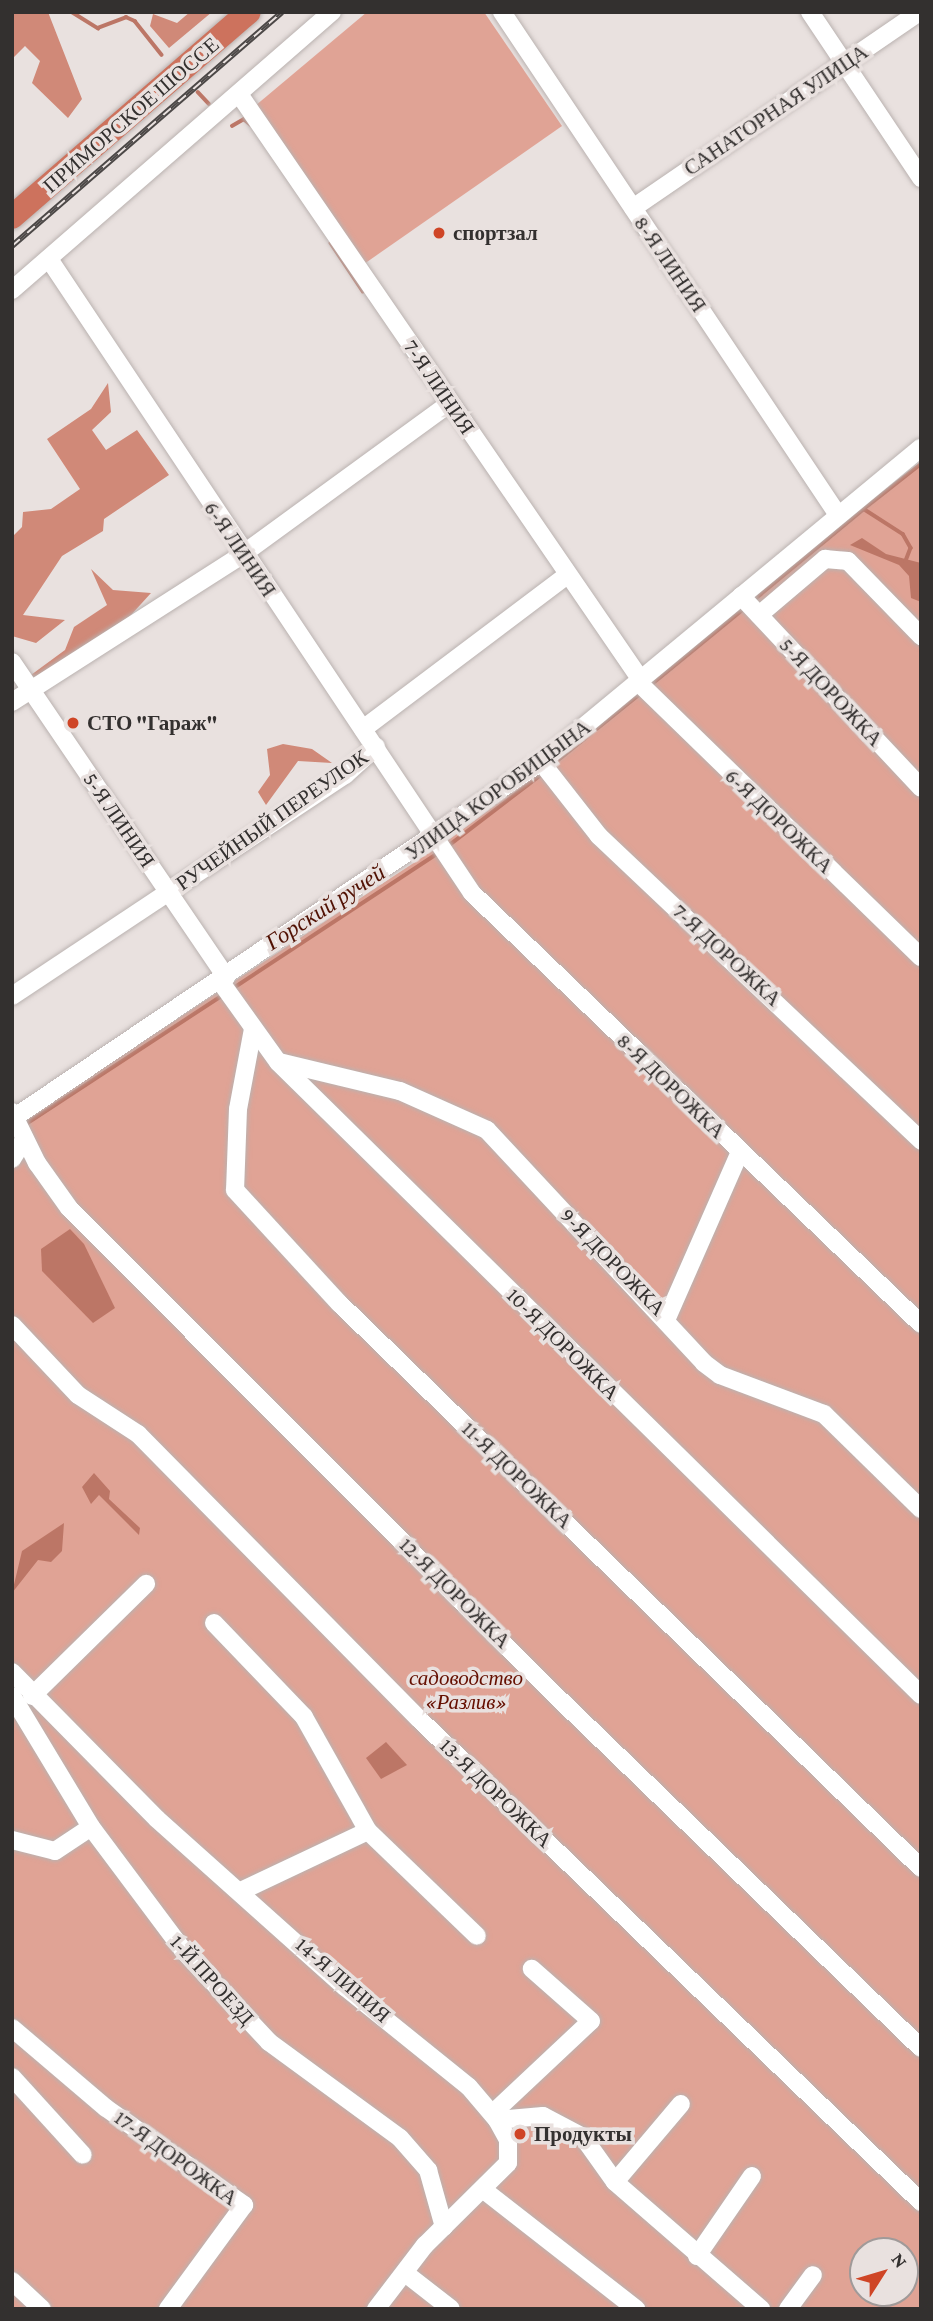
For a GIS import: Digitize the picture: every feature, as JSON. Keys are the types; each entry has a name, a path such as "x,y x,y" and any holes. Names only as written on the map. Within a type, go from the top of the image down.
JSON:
{"highway":[{"name":"ПРИМОРСКОЕ ШОССЕ","path":"12,202 229,12"},
{"name":"ПРИМОРСКОЕ ШОССЕ","path":"12,217 249,12"}],"street":[{"path":"12,290 332,12"},
{"name":"8-Я ЛИНИЯ","path":"502,12 838,515"},
{"path":"810,12 921,178"},
{"name":"САНАТОРНАЯ УЛИЦА","path":"633,208 919,12"},
{"name":"7-Я ЛИНИЯ","path":"239,93 640,681"},
{"name":"6-Я ЛИНИЯ","path":"49,259 243,554 437,836"},
{"path":"12,702 243,554 450,403"},
{"name":"УЛИЦА КОРОБИЦЫНА","path":"13,1116 437,836 541,762 921,448"},
{"path":"759,615 825,559 848,561 921,636"},
{"path":"363,729 567,575"},
{"name":"5-Я ДОРОЖКА","path":"741,596 921,788"},
{"name":"5-Я ЛИНИЯ","path":"12,662 168,892 223,979"},
{"name":"6-Я ДОРОЖКА","path":"640,681 921,957"},
{"name":"РУЧЕЙНЫЙ ПЕРЕУЛОК","path":"12,996 168,892 376,747"},
{"name":"7-Я ДОРОЖКА","path":"541,762 599,836 921,1141"},
{"name":"8-Я ДОРОЖКА","path":"437,836 472,893 519,943 921,1324"},
{"name":"10-Я ДОРОЖКА","path":"223,979 253,1029 278,1062 921,1695"},
{"name":"11-Я ДОРОЖКА","path":"253,1029 238,1109 235,1190 339,1303 921,1868"},
{"name":"9-Я ДОРОЖКА","path":"278,1062 400,1091 487,1130 720,1375 824,1414 921,1509"},
{"name":"12-Я ДОРОЖКА","path":"13,1116 24,1140 79,1218 553,1693 921,2048"},
{"path":"12,1159 24,1140"},
{"path":"667,1318 740,1152"},
{"name":"13-Я ДОРОЖКА","path":"12,1325 78,1395 138,1434 419,1720 921,2202"},
{"path":"32,1696 146,1584"},
{"path":"215,1623 304,1717 368,1831 477,1936"},
{"name":"14-Я ЛИНИЯ","path":"12,1672 32,1696 241,1892 495,2116 508,2140 508,2163 485,2190 443,2227 376,2309"},
{"name":"1-Й ПРОЕЗД","path":"12,1696 90,1827 183,1950 268,2042 390,2131 421,2162 443,2227"},
{"path":"12,1840 55,1851 90,1827"},
{"path":"241,1892 368,1831"},
{"path":"495,2116 591,2021 532,1969"},
{"name":"17-Я ДОРОЖКА","path":"12,2028 106,2108 244,2205 167,2309"},
{"path":"12,2077 83,2154"},
{"path":"615,2182 681,2104"},
{"path":"495,2116 542,2116 583,2137 615,2182 761,2309"},
{"path":"697,2256 752,2176"},
{"path":"485,2190 636,2309"},
{"path":"405,2273 451,2309"},
{"path":"788,2309 813,2275"},
{"path":"12,2281 42,2309"}],"green space":[{"path":"367,12 484,12 562,126 364,264 255,106"},
{"name":"садоводство «Разлив»","path":"921,464 921,2309 12,2309 12,1128 450,839 649,689"}],"shaded area":[{"path":"12,12 48,12 82,99 68,118 32,83 40,61 25,46 12,59"},
{"path":"190,12 212,12 169,48 150,26 153,14 177,23"},
{"path":"108,383 111,412 92,430 106,450 137,430 169,475 104,519 103,531 62,556 23,615 65,620 36,643 12,636 12,537 22,527 23,512 51,509 80,489 47,439 91,409"},
{"path":"862,538 886,554 921,563 921,602 911,598 909,576 899,565 850,545"},
{"path":"91,569 113,590 151,593 122,625 36,681 31,675 65,650 74,627 107,605"},
{"path":"283,744 312,749 332,763 298,761 266,805 258,792 270,775 267,749"},
{"path":"70,1229 84,1244 115,1308 93,1323 42,1271 41,1249"},
{"path":"94,1473 110,1491 109,1499 140,1528 139,1535 99,1495 91,1504 82,1487"},
{"path":"64,1523 62,1551 51,1562 38,1560 12,1593 22,1551"},
{"path":"386,1742 407,1765 381,1779 366,1758"}],"waterway":[{"path":"72,12 98,28 126,17 135,21 162,55"},
{"path":"198,92 209,104"},
{"path":"232,126 244,119 250,124"},
{"path":"331,243 363,291"},
{"path":"865,508 921,464"},
{"name":"Горский ручей","path":"754,600 864,509 903,534 911,548 906,561"},
{"name":"Горский ручей","path":"651,685 741,611"},
{"name":"Горский ручей","path":"552,765 640,694"},
{"name":"Горский ручей","path":"447,847 542,774"},
{"name":"Горский ручей","path":"232,989 438,853"},
{"name":"Горский ручей","path":"26,1124 223,995"}],"railway":[{"path":"12,246 282,12"}],"place":[{"name":"спортзал","path":"439,233"},
{"name":"СТО \"Гараж\"","path":"73,723"},
{"name":"Продукты","path":"520,2134"}]}
